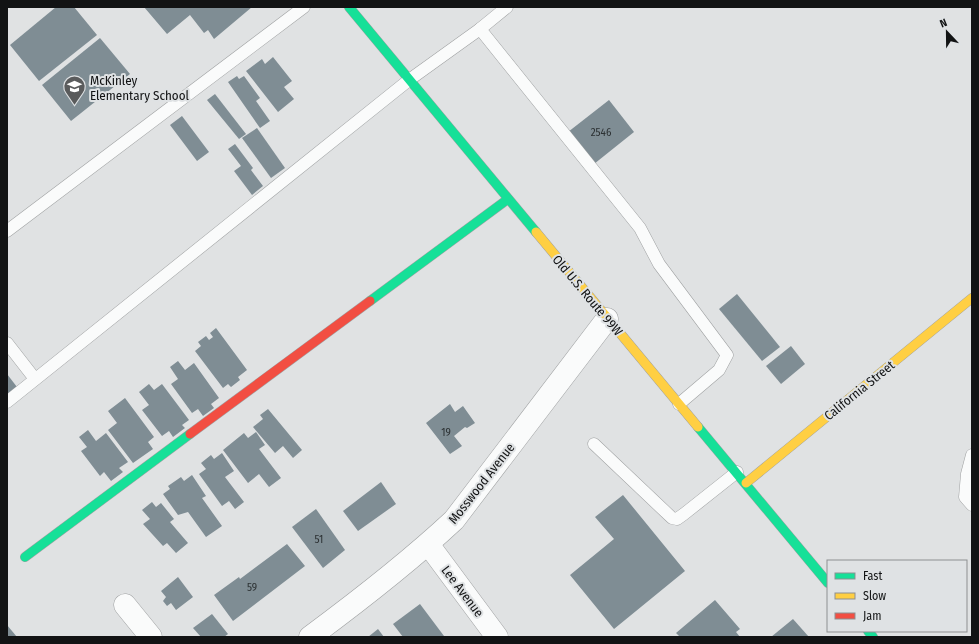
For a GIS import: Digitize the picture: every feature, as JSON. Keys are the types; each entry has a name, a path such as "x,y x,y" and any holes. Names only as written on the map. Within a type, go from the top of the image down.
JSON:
{"street":[{"name":"Old U.S. Route 99W","path":"349,7 827,582"},
{"path":"25,557 508,199"},
{"name":"California Street","path":"746,483 972,298"},
{"name":"Mosswood Avenue","path":"310,637 428,544 454,520 607,319"},
{"name":"Lee Avenue","path":"428,544 498,637"},
{"path":"125,605 150,637"}],"lane":[{"path":"7,231 304,7"},
{"path":"7,402 409,80 480,29 507,7"},
{"path":"480,29 640,228 659,264 727,355 719,370 678,404"},
{"path":"7,343 36,379"},
{"path":"594,444 672,518 677,519 737,472"},
{"path":"972,455 966,474 965,497 972,505"}],"building":[{"path":"56,7 74,7 97,35 39,81 10,45"},
{"path":"144,7 252,7 214,39 208,30 204,33 190,15 167,34"},
{"path":"100,38 130,74 71,121 42,85"},
{"path":"273,57 292,81 284,87 294,99 278,112 246,71 262,59 265,64"},
{"path":"237,76 239,79 244,76 260,98 256,101 270,121 260,128 228,82"},
{"path":"215,94 246,134 239,139 207,100"},
{"path":"609,100 634,132 594,164 568,132"},
{"path":"182,116 209,152 197,161 170,125"},
{"path":"257,128 285,168 271,178 242,138"},
{"path":"235,144 253,168 251,170 263,186 252,195 234,171 241,166 228,149"},
{"path":"737,294 780,347 762,361 719,309"},
{"path":"216,328 247,370 238,377 240,380 231,387 228,384 223,388 195,351 201,346 198,342 206,336 209,340 213,337 210,333"},
{"path":"791,346 805,364 781,384 766,366"},
{"path":"178,361 185,370 194,363 219,398 211,404 214,408 203,416 198,409 192,413 171,384 178,379 170,367"},
{"path":"7,374 17,387 7,395"},
{"path":"149,384 154,390 162,384 189,420 182,425 185,428 173,437 169,431 162,436 142,410 149,405 139,392"},
{"path":"125,398 154,437 148,442 153,449 133,463 108,430 117,423 108,411"},
{"path":"450,404 455,412 463,406 475,423 467,428 465,427 454,436 462,446 450,454 426,423"},
{"path":"268,409 302,450 293,458 283,446 275,453 253,427 263,419 260,415"},
{"path":"88,430 96,441 106,433 128,462 119,468 123,472 111,481 104,472 100,476 81,451 87,447 79,437"},
{"path":"256,432 265,445 259,449 281,478 269,487 259,474 248,483 223,450 244,433 248,438"},
{"path":"222,453 234,471 225,477 244,502 235,509 229,501 222,506 199,474 206,469 201,463 211,455 214,459"},
{"path":"192,475 206,496 202,498 222,526 206,537 188,512 178,515 163,494 170,489 168,486 181,477 184,481"},
{"path":"381,482 396,504 358,531 343,511"},
{"path":"623,495 685,571 614,629 570,575 614,539 595,517"},
{"path":"152,502 156,507 161,503 174,519 170,522 188,543 176,553 167,543 163,546 143,524 150,519 142,510"},
{"path":"316,509 345,550 323,568 292,527"},
{"path":"287,544 305,566 233,621 214,595 239,577 240,579"},
{"path":"178,577 193,597 176,610 171,603 167,606 163,601 166,597 161,591"},
{"path":"715,600 740,629 736,632 740,637 680,637 676,633"},
{"path":"420,604 444,636 403,637 393,624"},
{"path":"212,614 228,634 224,637 201,637 193,628"},
{"path":"793,619 809,637 771,637"},
{"path":"7,625 17,637 7,637"},
{"path":"378,629 384,637 368,637"}],"traffic: fast":[{"path":"349,7 536,232"},
{"path":"370,301 508,199"},
{"path":"698,427 827,582"},
{"path":"25,557 190,434"},
{"path":"869,632 873,637"}],"traffic: slow":[{"path":"536,232 698,427"},
{"path":"746,483 972,298"}],"traffic: jam":[{"path":"190,434 370,301"}],"place":[{"name":"McKinley Elementary School","path":"75,106"}]}
